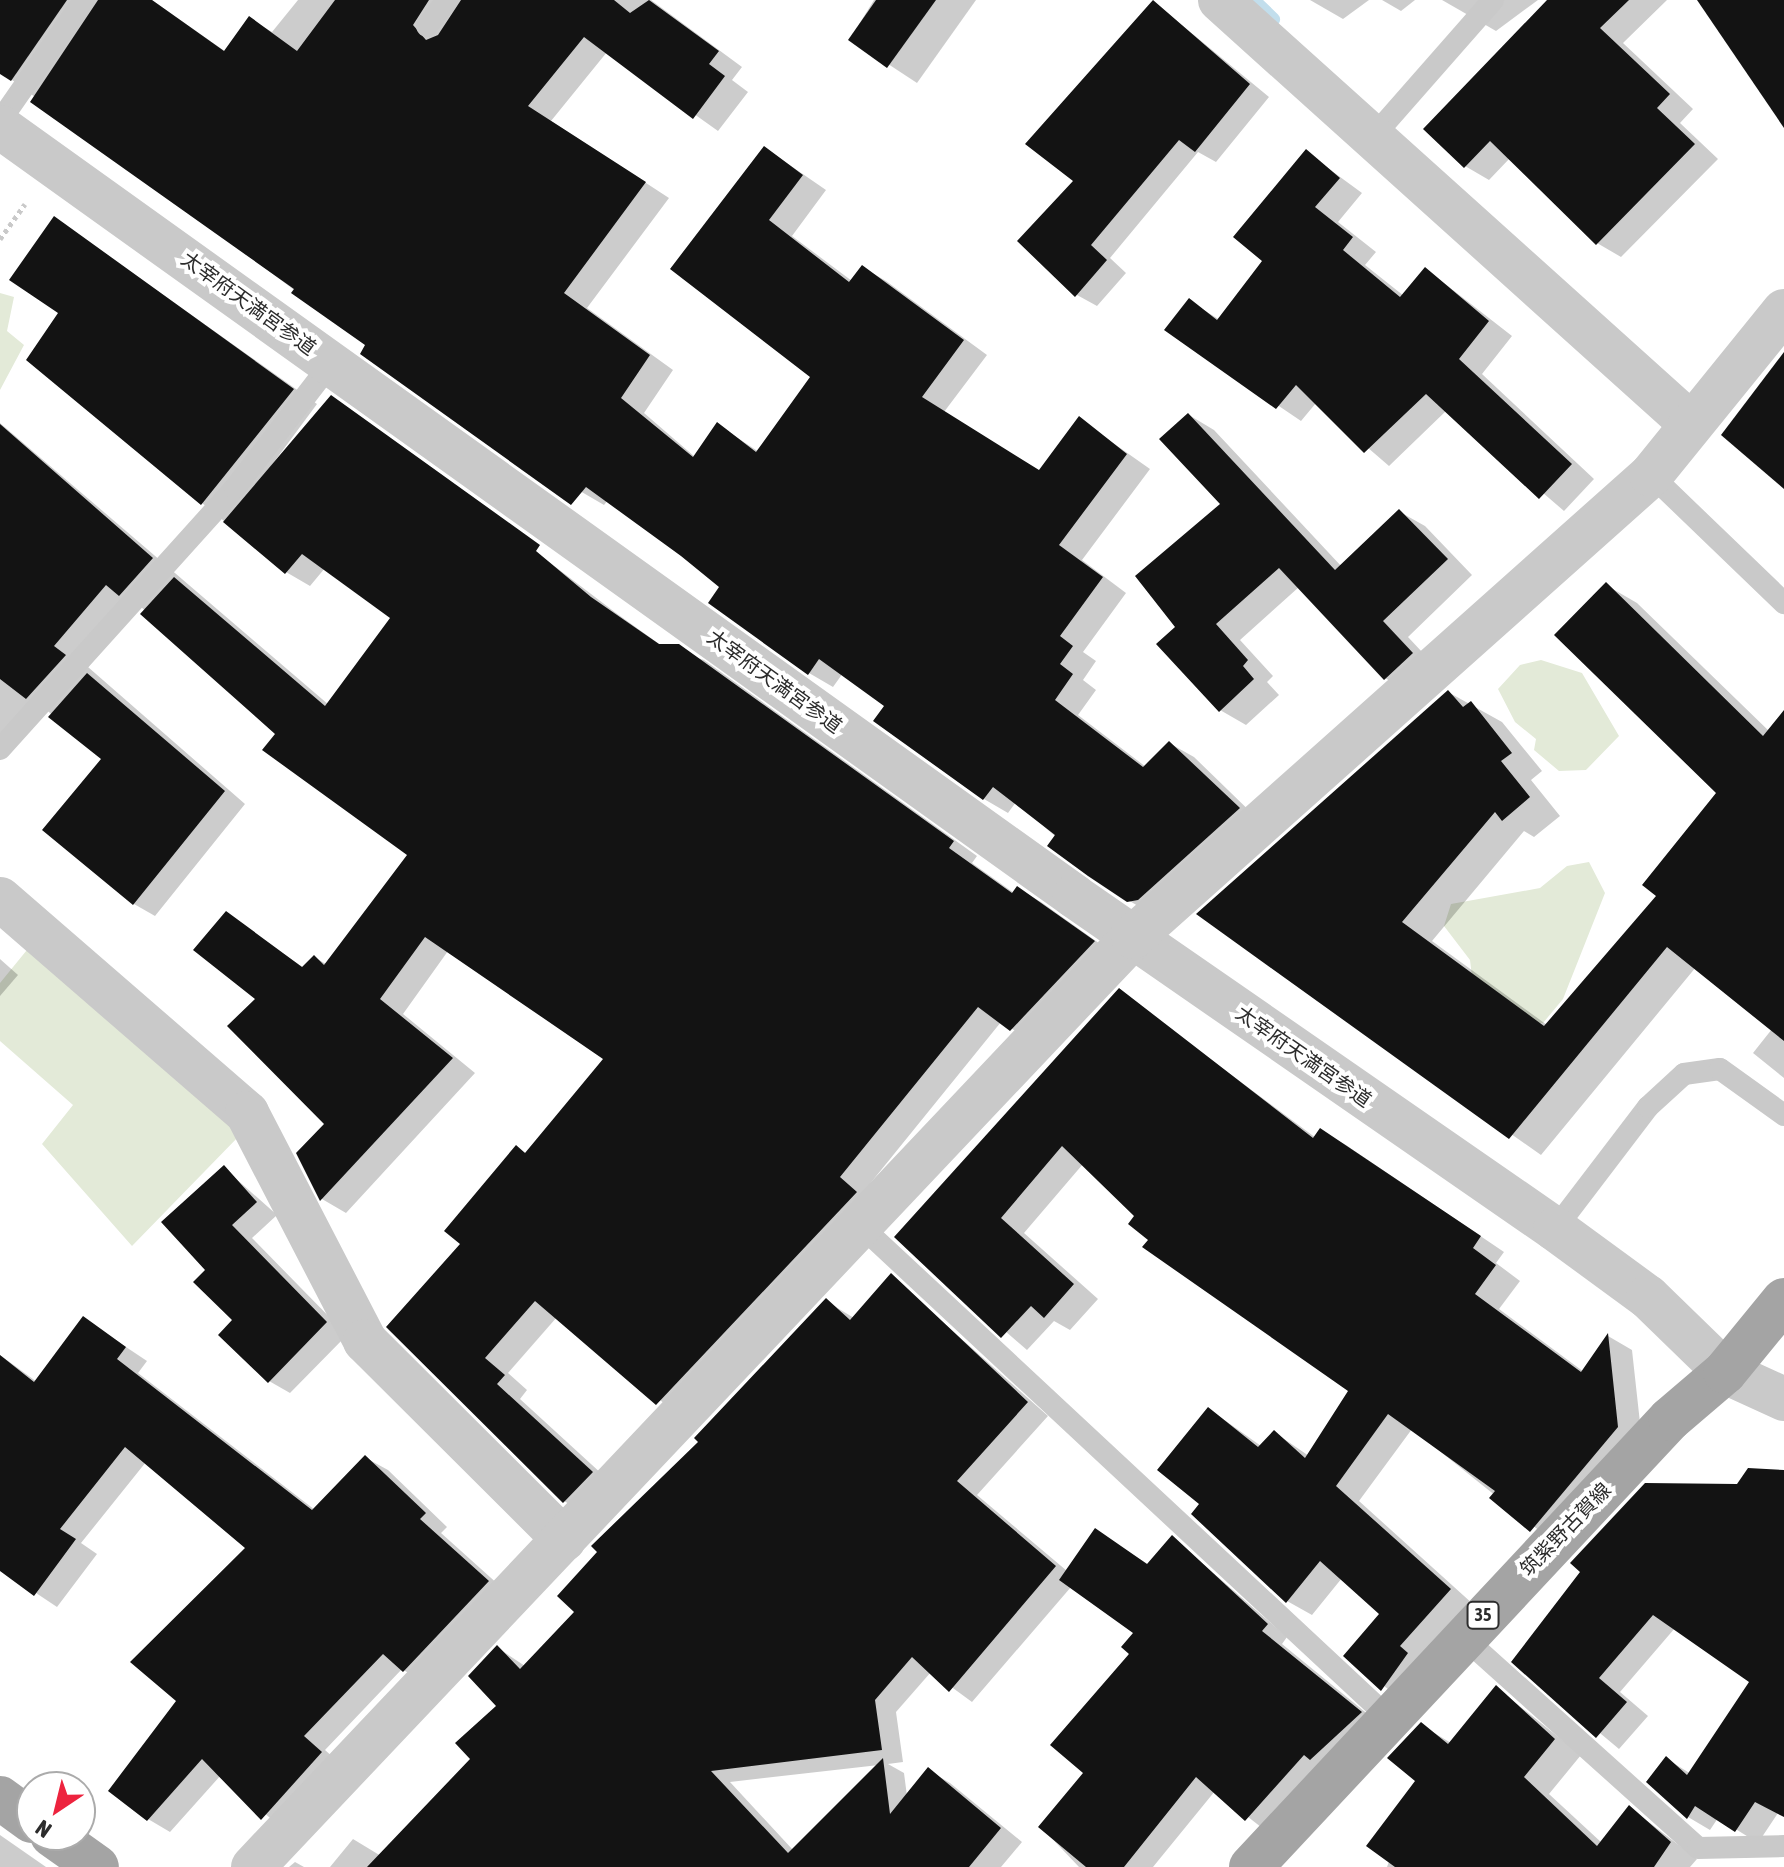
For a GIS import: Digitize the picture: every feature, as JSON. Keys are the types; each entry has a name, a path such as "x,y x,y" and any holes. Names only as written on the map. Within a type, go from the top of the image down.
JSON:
{"main road":[{"name":"筑紫野古賀線","path":"1251,1867 1462,1636 1725,1372 1784,1300"},
{"path":"74,1851 97,1867"}],"street":[{"path":"1220,0 1689,422"},
{"name":"太宰府天満宮参道","path":"0,127 1133,937 1555,1229 1648,1297 1725,1372 1784,1399"},
{"path":"253,1867 863,1228 1133,937 1651,475 1689,422 1784,311"},
{"path":"0,899 247,1113 365,1341 564,1539"}],"lane":[{"path":"0,121 84,0"},
{"path":"427,26 447,0"},
{"path":"1371,139 1493,0"},
{"path":"0,749 235,488 332,362"},
{"path":"1651,475 1784,603"},
{"path":"1555,1229 1648,1107 1684,1074 1720,1069 1784,1115"},
{"path":"863,1228 1388,1717"},
{"path":"1462,1636 1698,1848 1784,1846"}],"green space":[{"path":"0,293 14,297 7,331 24,345 0,390"},
{"path":"1541,660 1582,673 1619,736 1586,770 1559,771 1534,750 1536,739 1515,722 1498,689 1520,665"},
{"path":"1589,862 1605,893 1563,999 1543,1023 1478,1026 1470,960 1444,926 1451,904 1540,888 1567,866"},
{"path":"31,945 241,1134 132,1246 42,1144 73,1105 0,1041 0,983"}],"building":[{"path":"0,0 67,0 11,81 0,74"},
{"path":"98,0 152,0 224,51 249,16 297,51 335,0 429,0 413,25 426,40 438,35 461,0 614,0 630,13 649,0 719,51 709,64 725,76 693,119 584,37 528,106 646,182 564,293 650,355 621,398 693,457 717,422 756,452 810,377 670,269 764,146 803,175 769,220 849,282 862,265 964,340 922,397 1039,470 1079,416 1127,454 1059,545 1103,577 1060,636 1073,646 1060,664 1073,674 1055,700 1143,767 1169,741 1240,808 1138,900 1127,902 1088,876 1047,846 1055,835 993,787 983,800 873,721 884,706 819,659 808,675 708,603 719,587 681,556 586,487 571,505 360,354 365,345 291,293 294,289 30,102"},
{"path":"876,0 936,0 887,68 848,40"},
{"path":"1153,0 1250,84 1195,152 1179,140 1091,245 1107,260 1075,297 1017,241 1073,181 1025,144"},
{"path":"1547,0 1629,0 1600,28 1670,94 1657,108 1695,144 1596,245 1490,141 1464,168 1423,129"},
{"path":"1697,0 1784,0 1784,128"},
{"path":"1306,149 1340,178 1315,207 1353,237 1343,250 1400,297 1425,267 1489,321 1459,359 1572,464 1539,499 1426,394 1364,453 1296,385 1276,409 1164,330 1189,298 1217,320 1262,261 1233,237"},
{"path":"54,216 294,389 201,505 26,360 58,313 9,280"},
{"path":"1784,352 1784,489 1721,435"},
{"path":"331,395 540,545 536,551 591,597 659,644 679,644 954,841 949,848 1012,893 1017,886 1095,941 1010,1031 978,1007 840,1177 857,1192 656,1405 535,1301 485,1358 505,1375 497,1384 593,1472 563,1503 386,1327 460,1244 444,1231 516,1145 525,1153 603,1059 425,937 380,999 453,1058 320,1201 296,1153 324,1124 227,1026 255,999 193,950 226,911 302,967 314,955 324,965 407,855 262,750 275,734 140,614 174,577 325,706 390,618 302,554 285,574 223,522"},
{"path":"1188,413 1335,570 1399,509 1448,559 1383,621 1413,653 1384,680 1279,568 1216,624 1248,660 1243,666 1254,679 1219,712 1156,644 1175,627 1135,576 1220,504 1159,439"},
{"path":"0,424 153,558 119,596 106,585 54,646 66,655 26,699 0,679"},
{"path":"1606,582 1763,736 1784,710 1784,1041 1667,947 1509,1139 1196,914 1448,690 1463,707 1471,701 1512,753 1501,761 1530,797 1502,821 1495,812 1402,922 1544,1026 1656,896 1642,885 1716,793 1554,635"},
{"path":"87,673 225,791 133,905 42,830 101,759 48,717"},
{"path":"1119,988 1313,1138 1320,1128 1481,1236 1473,1248 1496,1265 1475,1294 1581,1372 1608,1333 1618,1427 1530,1532 1489,1498 1495,1491 1388,1414 1336,1486 1451,1589 1400,1646 1408,1653 1381,1691 1343,1656 1379,1614 1320,1561 1286,1603 1191,1514 1199,1504 1157,1470 1208,1407 1258,1447 1274,1430 1305,1458 1348,1391 1142,1247 1148,1240 1128,1224 1134,1216 1062,1146 1001,1218 1074,1284 1044,1318 1031,1306 1001,1338 894,1237"},
{"path":"224,1165 257,1202 232,1225 327,1322 268,1383 218,1335 232,1320 193,1282 205,1270 161,1222"},
{"path":"891,1273 1028,1402 957,1481 1056,1566 949,1692 912,1657 875,1700 882,1750 711,1771 788,1853 883,1758 890,1814 928,1767 1001,1828 969,1867 367,1867 470,1759 455,1743 496,1706 468,1676 497,1645 520,1669 574,1612 557,1596 597,1552 591,1546 698,1442 694,1438 826,1298 850,1320"},
{"path":"83,1316 126,1347 117,1359 312,1510 365,1455 426,1513 420,1519 489,1581 403,1672 383,1654 304,1736 322,1752 261,1820 202,1759 147,1821 108,1791 176,1701 130,1662 245,1548 125,1447 60,1529 76,1539 34,1596 0,1571 0,1355 34,1382"},
{"path":"1748,1468 1784,1470 1784,1817 1755,1802 1735,1832 1695,1806 1687,1819 1646,1782 1666,1756 1687,1775 1749,1682 1653,1615 1599,1678 1627,1702 1596,1738 1511,1662 1580,1572 1570,1563 1645,1483 1737,1484"},
{"path":"1095,1528 1147,1564 1172,1535 1268,1624 1262,1631 1362,1712 1310,1760 1304,1755 1245,1821 1196,1777 1124,1867 1086,1867 1038,1827 1083,1773 1050,1745 1129,1654 1121,1647 1133,1633 1059,1580"},
{"path":"1496,1685 1555,1739 1524,1777 1597,1846 1629,1805 1671,1842 1654,1867 1395,1867 1366,1846 1415,1781 1387,1758 1421,1722 1448,1744"}],"waterway":[{"path":"1253,0 1273,19"}]}
